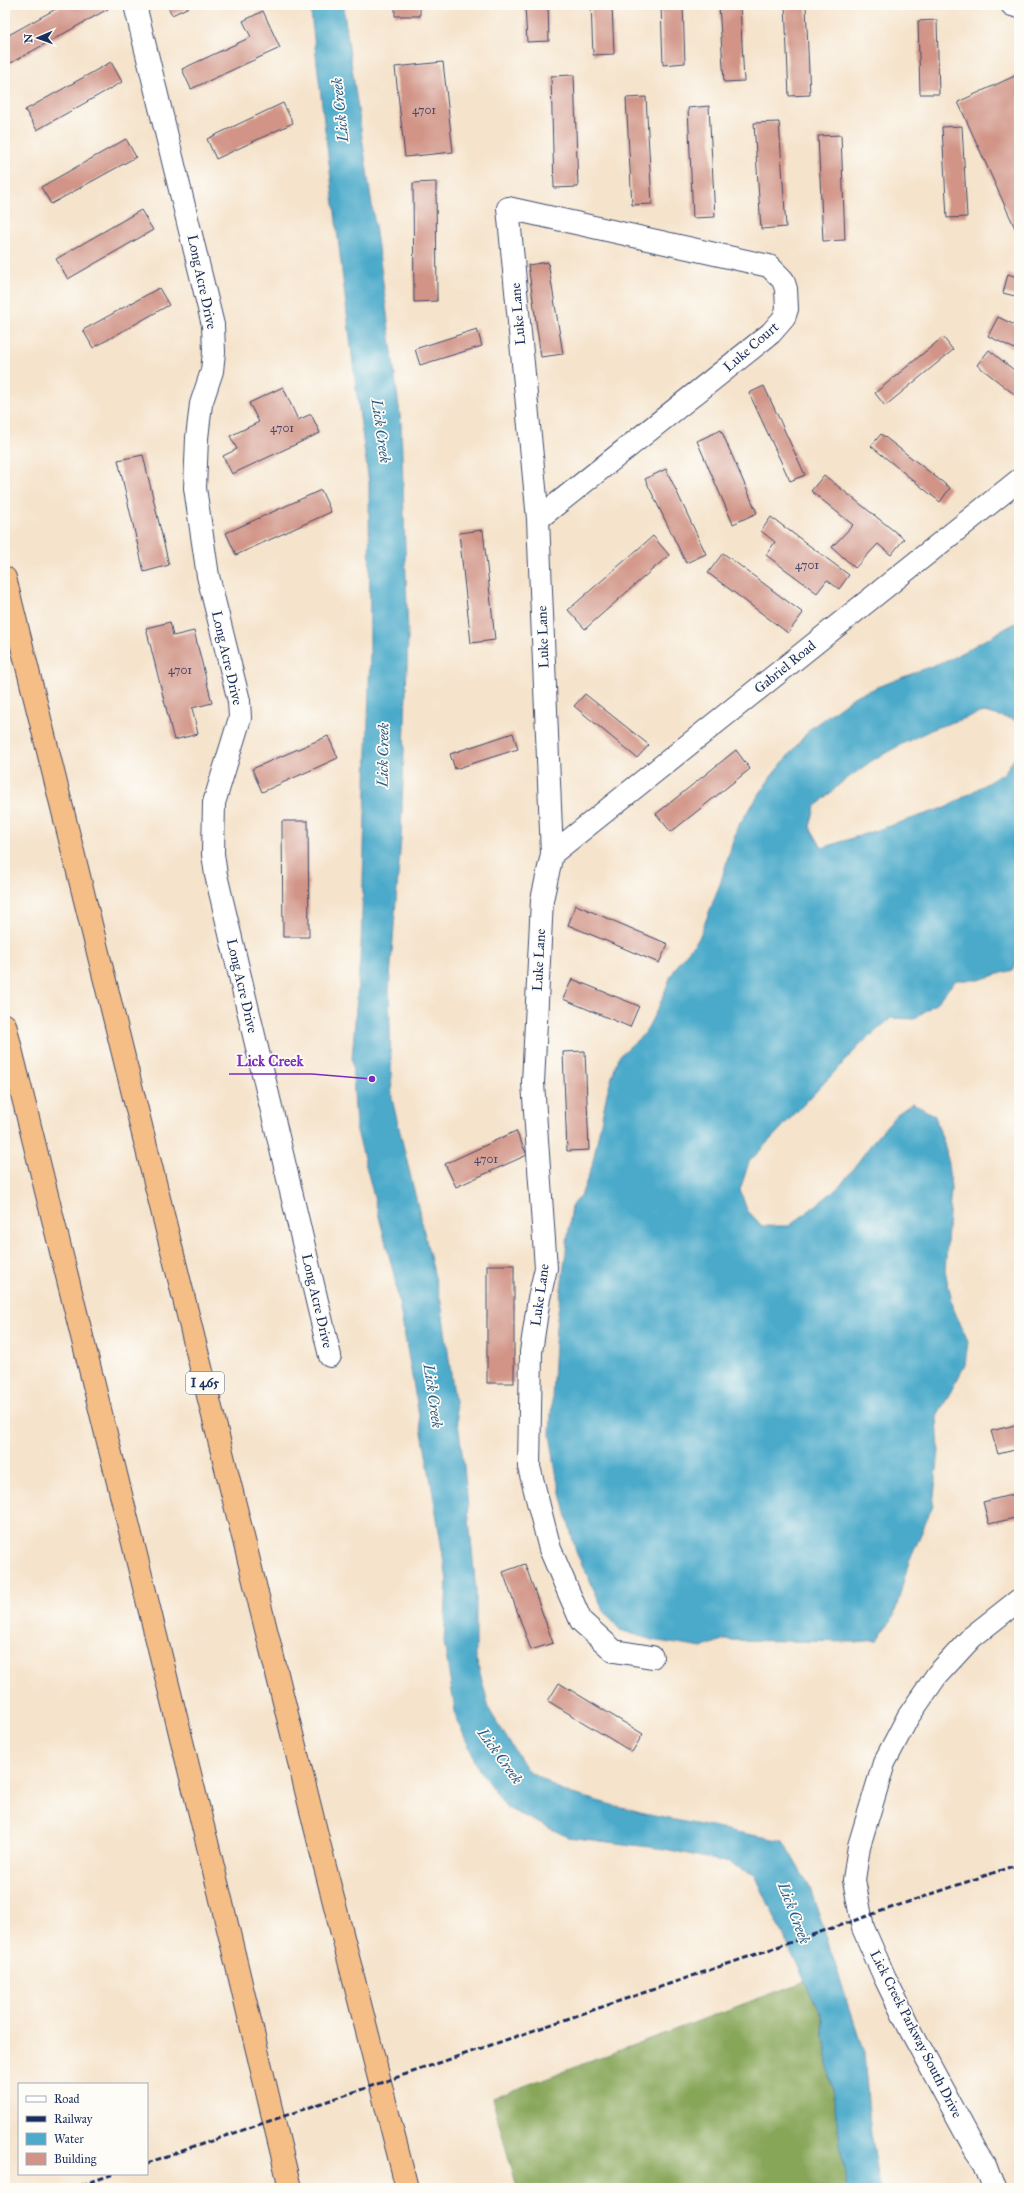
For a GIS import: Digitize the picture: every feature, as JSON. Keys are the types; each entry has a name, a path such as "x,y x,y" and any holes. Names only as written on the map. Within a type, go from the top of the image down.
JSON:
{"highway":[{"name":"I 465","path":"5,578 324,1863 407,2188"},
{"path":"5,1025 218,1887 290,2188"}],"street":[{"name":"Long Acre Drive","path":"135,5 213,325 214,352 212,371 201,404 197,438 196,488 208,576 239,701 240,718 214,803 212,854 330,1356"},
{"path":"1012,5 1019,7"},
{"name":"Luke Lane","path":"508,208 538,518 552,854 542,900 533,1083 546,1268 539,1298 531,1352 529,1467 550,1549 581,1621 614,1651 652,1656"},
{"name":"Luke Court","path":"508,208 758,262 769,266 783,280 786,289 787,309 784,318 771,333 538,518"},
{"name":"Gabriel Road","path":"552,854 1019,480"},
{"name":"Lick Creek Parkway South Drive","path":"994,2188 986,2164 914,2036 885,1978 863,1928 854,1880 859,1846 868,1812 884,1764 926,1689 972,1637 1019,1600"}],"green space":[{"path":"805,1981 821,2016 847,2188 517,2188 492,2098"}],"water":[{"name":"Lick Creek","path":"310,5 345,5 344,13 381,267 401,423 408,637 401,839 389,990 392,1099 441,1302 464,1466 476,1591 476,1658 490,1711 526,1769 562,1791 644,1814 783,1841 810,1888 864,2052 870,2126 880,2188 847,2188 821,2016 755,1875 729,1863 665,1849 568,1837 507,1808 479,1770 456,1717 444,1642 447,1581 433,1494 394,1275 356,1127 352,1059 361,945 370,654 369,483 356,388"},
{"path":"1019,621 1019,721 984,712 935,728 904,743 873,760 841,783 815,807 810,827 822,848 947,807 1004,773 1019,752 1019,958 1013,970 978,980 956,980 935,1004 914,1019 891,1018 862,1043 749,1162 740,1190 747,1210 762,1226 789,1226 840,1186 875,1139 897,1114 913,1103 935,1116 946,1150 951,1187 945,1271 954,1310 968,1341 965,1365 937,1417 939,1451 933,1505 908,1565 894,1616 878,1640 855,1642 722,1640 702,1648 652,1640 620,1630 604,1611 576,1552 557,1478 550,1434 556,1327 572,1205 582,1193 592,1166 607,1093 618,1057 645,1033 660,1004 670,978 679,962 699,938 720,884 737,828 770,778 811,728 855,696 952,658"}],"building":[{"path":"63,5 105,5 108,9 9,64 5,58 5,37"},
{"path":"167,5 193,5 172,15"},
{"path":"395,5 420,5 420,16 395,16"},
{"path":"525,5 548,5 549,41 527,42"},
{"path":"591,5 612,5 614,54 593,55"},
{"path":"661,5 683,5 685,63 663,65"},
{"path":"719,5 740,5 744,81 724,82"},
{"path":"785,5 806,5 810,95 789,96"},
{"path":"263,11 280,48 191,89 182,69 251,37 243,21"},
{"path":"937,20 939,94 920,94 918,21"},
{"path":"111,62 122,82 37,130 25,110"},
{"path":"443,62 453,152 405,157 395,67"},
{"path":"1019,74 1019,237 958,102"},
{"path":"574,75 578,187 554,188 551,76"},
{"path":"646,97 652,204 632,205 626,98"},
{"path":"283,103 293,123 216,159 207,139"},
{"path":"709,106 715,217 693,218 688,108"},
{"path":"779,122 786,227 761,229 754,123"},
{"path":"962,126 967,217 947,218 942,127"},
{"path":"841,135 845,240 823,241 818,136"},
{"path":"126,139 136,157 51,204 41,187"},
{"path":"436,182 437,301 414,302 413,183"},
{"path":"141,210 153,230 68,279 56,259"},
{"path":"548,262 563,354 541,357 528,265"},
{"path":"1008,274 1019,278 1019,297 1003,293"},
{"path":"159,288 169,305 93,348 83,330"},
{"path":"998,317 1019,327 1019,351 988,336"},
{"path":"477,329 482,346 420,365 415,349"},
{"path":"943,337 953,350 885,406 875,393"},
{"path":"989,350 1019,374 1019,398 977,365"},
{"path":"764,386 805,475 790,481 749,393"},
{"path":"283,387 298,420 311,414 320,433 232,474 223,456 237,449 230,436 259,422 249,403"},
{"path":"721,430 757,513 733,524 697,441"},
{"path":"881,434 950,488 940,502 871,446"},
{"path":"143,455 169,565 144,572 118,460"},
{"path":"666,469 706,554 686,563 645,479"},
{"path":"824,475 904,539 891,555 878,544 855,568 832,547 853,525 811,491"},
{"path":"321,490 331,512 236,555 226,533"},
{"path":"771,517 849,575 839,589 827,580 817,593 766,555 775,542 761,531"},
{"path":"483,530 495,640 471,643 459,533"},
{"path":"653,536 669,555 585,629 568,610"},
{"path":"723,553 803,613 788,633 708,573"},
{"path":"170,622 173,636 194,631 212,703 192,708 198,734 174,740 146,628"},
{"path":"585,694 649,745 637,758 574,706"},
{"path":"513,733 518,749 455,769 450,754"},
{"path":"328,736 338,758 262,792 252,769"},
{"path":"736,750 750,769 671,832 656,814"},
{"path":"282,821 308,821 309,937 283,937"},
{"path":"576,905 668,944 659,963 568,925"},
{"path":"572,979 639,1006 630,1027 563,999"},
{"path":"585,1051 589,1150 567,1151 563,1052"},
{"path":"516,1131 527,1155 456,1187 445,1164"},
{"path":"487,1265 514,1265 514,1383 487,1383"},
{"path":"1019,1424 1019,1449 998,1454 991,1431"},
{"path":"1019,1493 1019,1517 989,1524 983,1502"},
{"path":"525,1564 553,1643 531,1650 503,1572"},
{"path":"559,1683 643,1734 632,1752 548,1701"}],"railway":[{"path":"148,2163 1019,1864"},
{"path":"73,2188 111,2175"}],"place":[{"name":"Lick Creek","path":"372,1079"}]}
